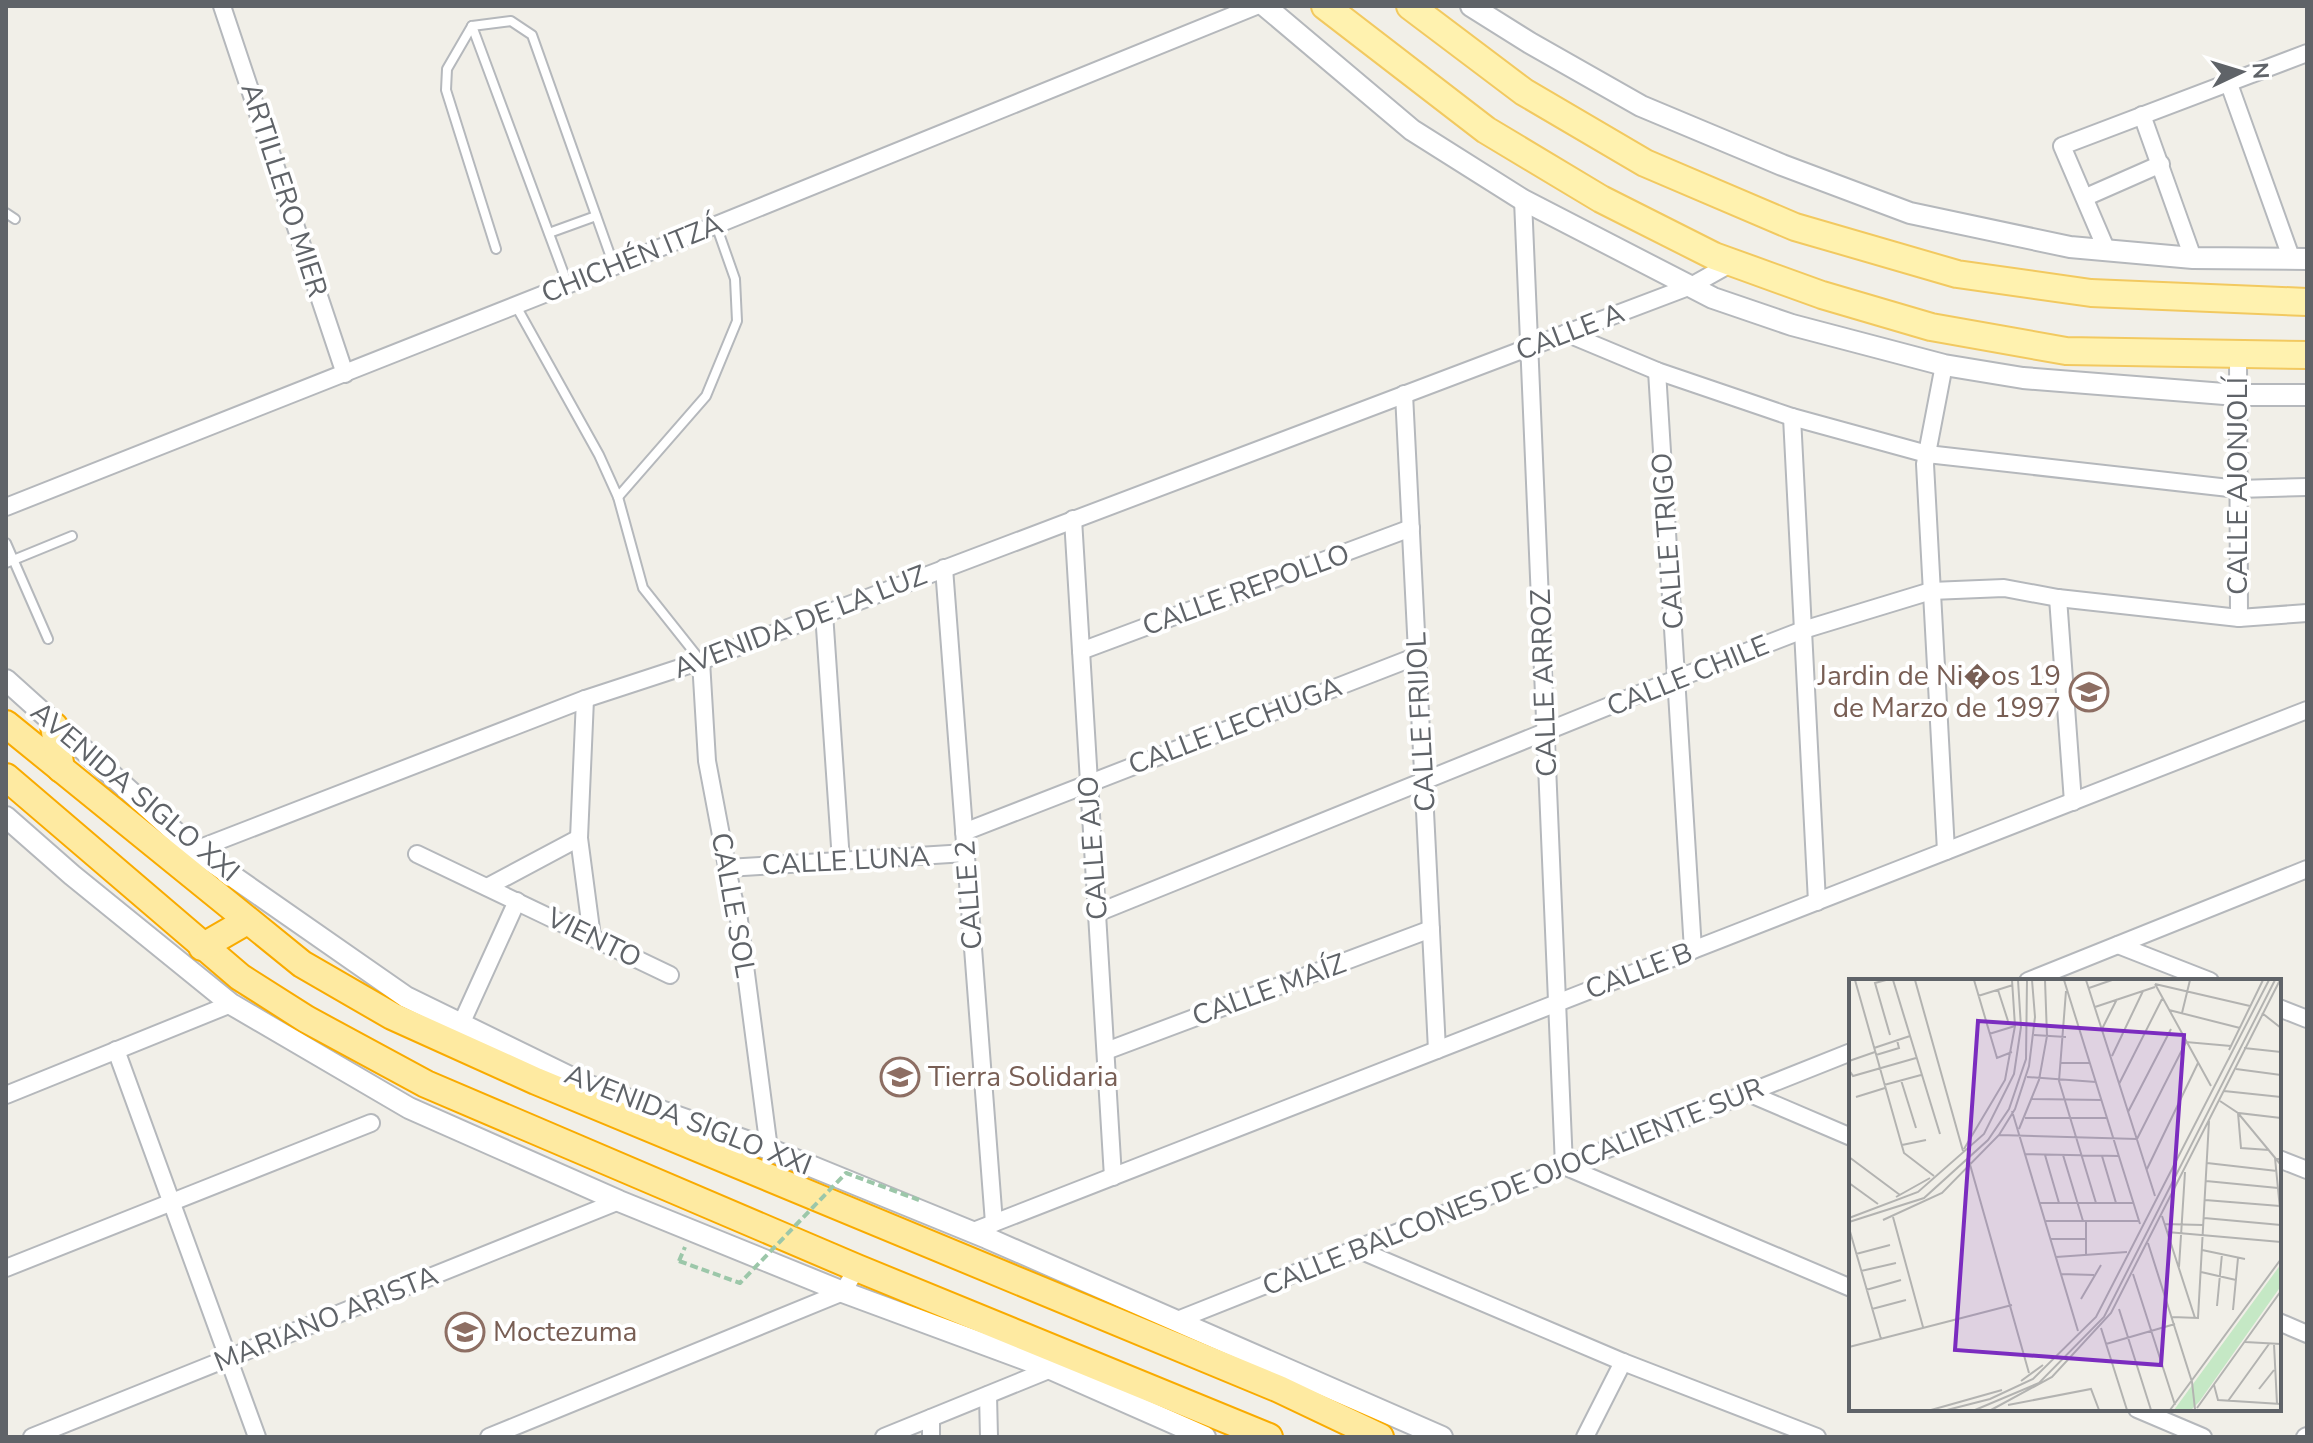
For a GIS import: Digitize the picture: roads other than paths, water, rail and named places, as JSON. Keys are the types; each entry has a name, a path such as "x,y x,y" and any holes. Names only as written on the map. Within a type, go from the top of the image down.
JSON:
{"highway":[{"name":"AVENIDA SIGLO XXI","path":"6,724 302,964 392,1016 452,1044 1279,1389 1380,1437"},
{"path":"54,726 61,769"},
{"path":"6,777 240,977 306,1019 426,1084 857,1268 1269,1437"},
{"path":"202,947 247,921"},
{"path":"1279,1389 1321,1385"},
{"path":"1130,1404 1167,1395"}],"main road":[{"path":"1325,6 1486,130 1601,199 1714,256 1822,295 1931,327 2066,351 2307,355"},
{"path":"1410,6 1524,92 1632,155 1795,227 1957,274 2091,293 2307,302"}],"street":[{"name":"ARTILLERO MIER","path":"222,6 345,374"},
{"name":"CHICHÉN ITZÁ","path":"6,507 516,306 1256,6"},
{"path":"1265,6 1412,130 1523,200 1713,298 1792,325 1944,365 2023,378 2237,395 2307,395"},
{"path":"1318,6 1325,6"},
{"path":"1471,6 1641,106 1782,165 1910,213 2070,247 2193,258 2300,260 2228,81"},
{"path":"2107,251 2062,146 2307,53"},
{"path":"2142,115 2193,258"},
{"path":"2086,197 2161,164"},
{"name":"CALLE ARROZ","path":"1523,200 1564,1166"},
{"name":"CALLE A","path":"1404,394 1691,286 1732,263"},
{"path":"1566,333 1657,371 1792,417 1927,454 2238,489 2307,487"},
{"name":"CALLE AJONJOLÍ","path":"2238,355 2239,618"},
{"path":"1944,365 1925,464 1946,851"},
{"name":"CALLE TRIGO","path":"1657,371 1693,950"},
{"name":"AVENIDA DE LA LUZ","path":"195,850 585,699 701,661 1404,394"},
{"name":"CALLE FRIJOL","path":"1404,394 1437,1050"},
{"path":"1792,417 1817,902"},
{"name":"CALLE AJO","path":"1073,519 1113,1177"},
{"name":"CALLE REPOLLO","path":"1081,651 1411,528"},
{"name":"CALLE 2","path":"944,568 994,1223"},
{"name":"CALLE CHILE","path":"1097,913 1676,679 1803,630 1931,591 2004,588 2058,598 2239,618 2307,613"},
{"path":"2058,598 2073,802"},
{"path":"824,613 841,861"},
{"name":"CALLE LECHUGA","path":"964,832 1417,656"},
{"name":"CALLE SOL","path":"701,661 707,761 739,920 769,1149"},
{"name":"AVENIDA SIGLO XXI","path":"6,680 195,850 406,997 584,1084 769,1149 971,1232 1442,1437"},
{"path":"585,699 579,838 592,937"},
{"name":"CALLE B","path":"971,1232 2307,710"},
{"path":"6,817 72,875 231,1004 409,1108 619,1201 843,1292 1051,1369 1205,1437"},
{"path":"487,887 579,838"},
{"name":"CALLE LUNA","path":"727,868 966,853"},
{"name":"VIENTO","path":"417,854 670,975"},
{"path":"2033,979 2307,869"},
{"name":"VIENTO","path":"462,1022 517,901"},
{"name":"CALLE MAÍZ","path":"1106,1051 1431,929"},
{"path":"2118,945 2205,979"},
{"path":"6,1095 231,1004"},
{"path":"2281,1009 2307,1019"},
{"path":"116,1050 257,1437"},
{"name":"CALLE BALCONES DE OJOCALIENTE SUR","path":"1175,1321 1849,1053"},
{"path":"1748,1093 1849,1136"},
{"path":"6,1268 371,1123"},
{"path":"2281,1160 2307,1170"},
{"path":"1564,1166 1849,1287"},
{"name":"MARIANO ARISTA","path":"32,1437 619,1201"},
{"path":"1357,1249 1623,1362 1817,1437"},
{"path":"489,1437 843,1292 857,1268"},
{"path":"2281,1323 2307,1334"},
{"path":"1585,1437 1623,1362"},
{"path":"884,1437 1051,1369"},
{"path":"988,1395 989,1437"},
{"path":"2142,1411 2203,1437"},
{"path":"931,1418 931,1437"}],"lane":[{"path":"472,26 511,21 532,35 615,266"},
{"path":"472,26 568,285"},
{"path":"472,26 447,69 446,90 496,249"},
{"path":"6,213 15,219"},
{"path":"549,233 596,216"},
{"path":"618,497 706,396 737,321 735,279 716,225"},
{"path":"516,306 599,455 618,497 643,588 701,661"},
{"path":"10,561 72,536"},
{"path":"6,543 10,561 48,639"}],"place":[{"name":"Jardin de Ni�os 19 de Marzo de 1997","path":"2089,692"},
{"name":"Tierra Solidaria","path":"900,1077"},
{"name":"Moctezuma","path":"465,1332"}]}
